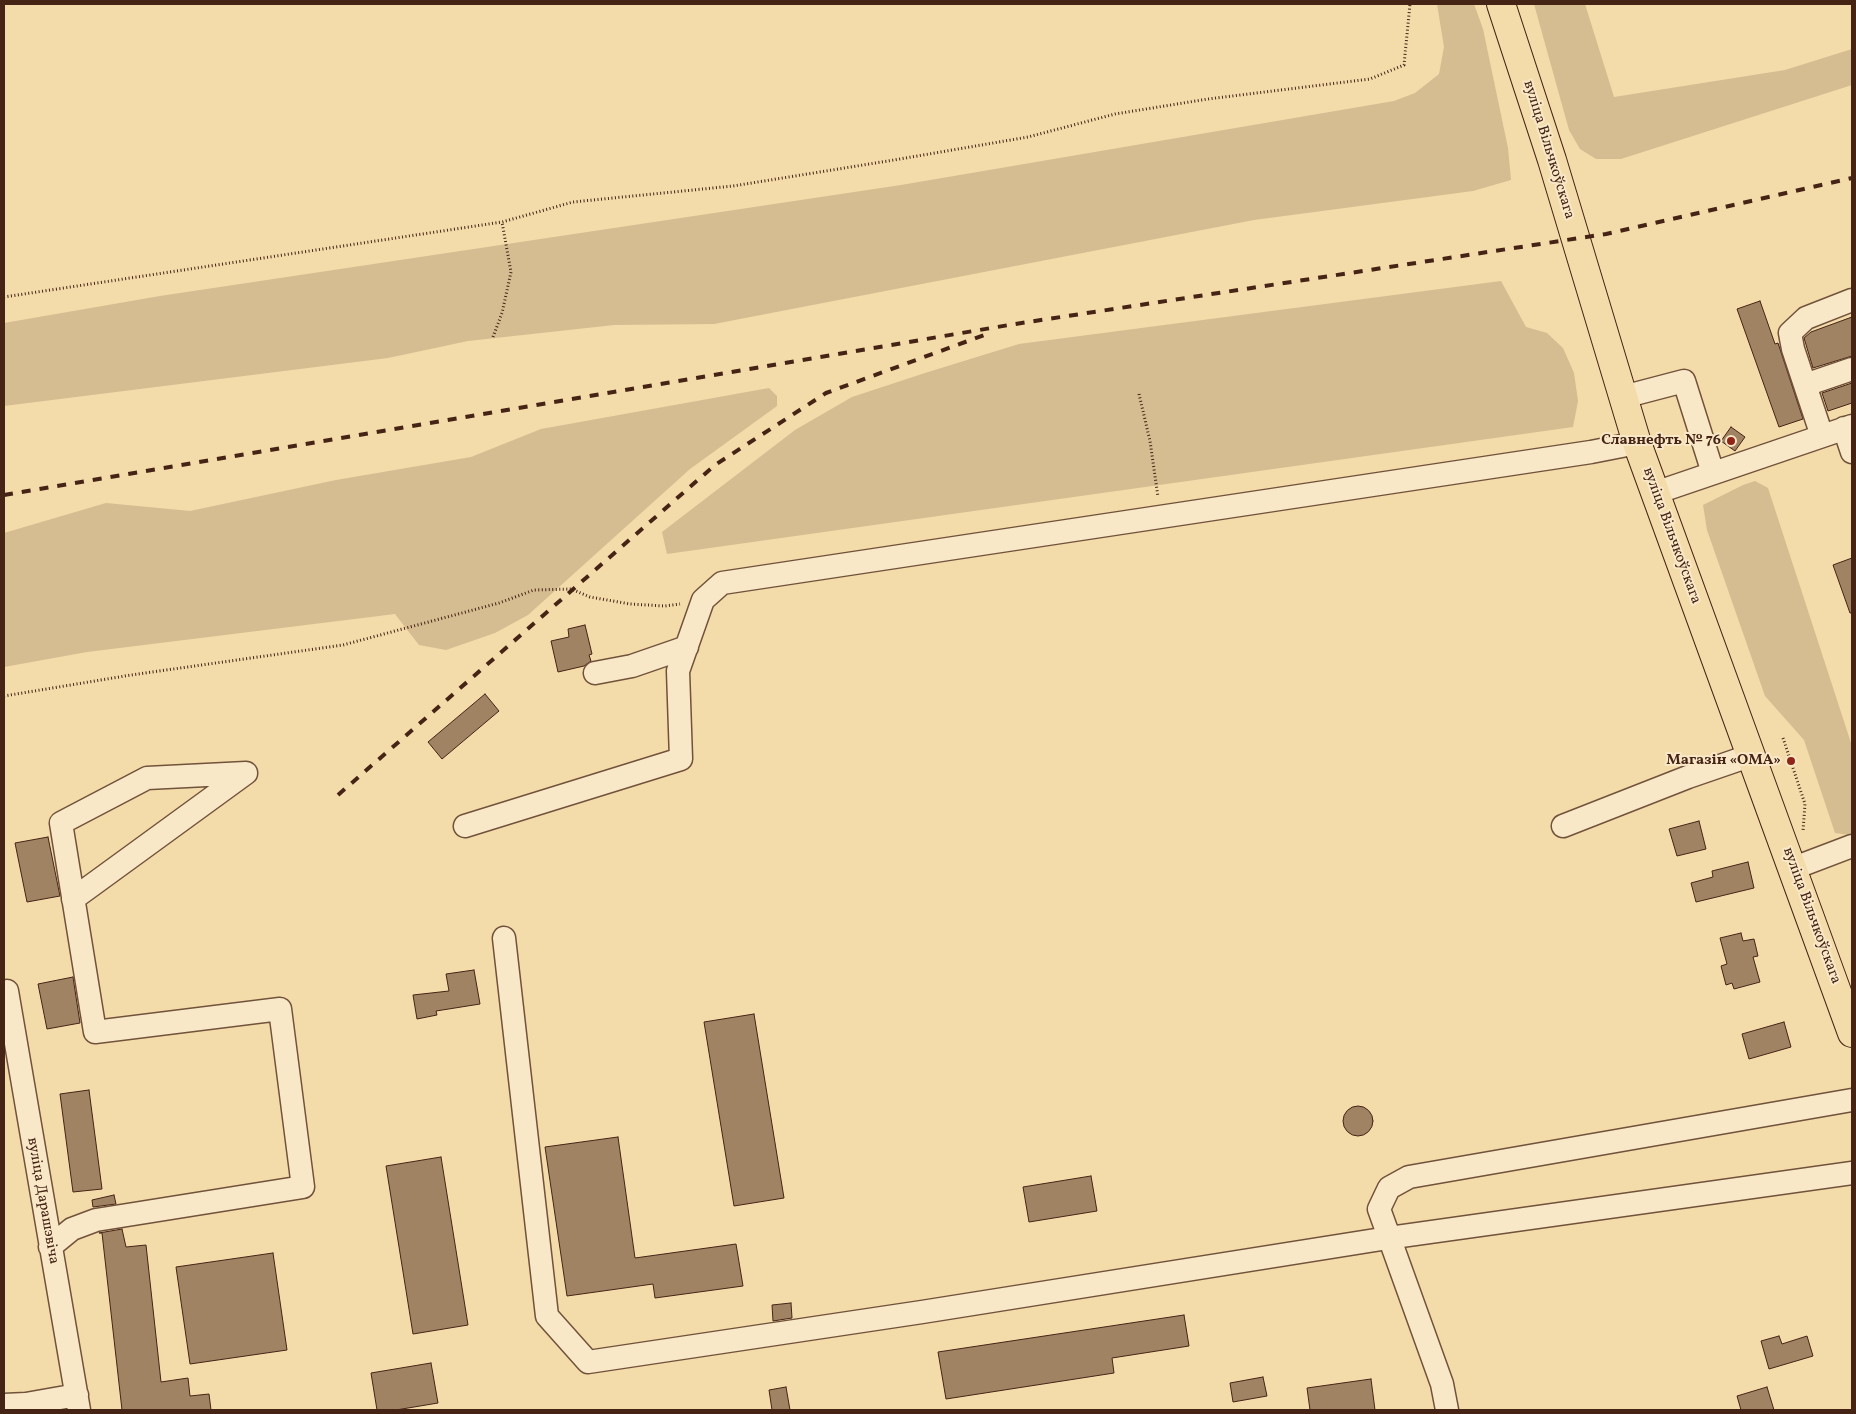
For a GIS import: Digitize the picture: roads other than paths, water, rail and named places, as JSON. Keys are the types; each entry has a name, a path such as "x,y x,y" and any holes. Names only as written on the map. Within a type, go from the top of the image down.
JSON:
{"main road":[{"name":"вуліца Вільчкоўскага","path":"1501,4 1552,160 1637,443 1794,868 1852,1033"}],"street":[{"path":"1822,436 1793,349 1790,333 1806,318 1852,300"},
{"path":"1805,385 1852,369"},
{"path":"1623,397 1684,381 1713,473"},
{"path":"1655,493 1848,427 1852,452"},
{"path":"465,826 681,759 678,671 703,600 722,583 1160,515 1582,454 1637,443"},
{"path":"595,673 632,666 687,647"},
{"path":"1563,826 1688,777 1752,755"},
{"path":"50,1247 72,1229 96,1220 303,1187 280,1009 95,1032 61,823 147,778 246,773 74,899"},
{"path":"1794,868 1852,846"},
{"path":"504,938 547,1316 588,1362 1388,1238 1852,1173"},
{"name":"вуліца Дарашэвіча","path":"7,991 78,1403"},
{"path":"1447,1410 1442,1384 1379,1210 1389,1188 1409,1177 1852,1100"},
{"path":"4,1405 78,1403"}],"railway":[{"path":"4,495 1015,324 1606,234 1852,178"},
{"path":"338,795 715,465 826,393 987,334"}],"place":[{"name":"Славнефть № 76","path":"1731,441"},
{"name":"Магазін «ОМА»","path":"1791,761"}]}
